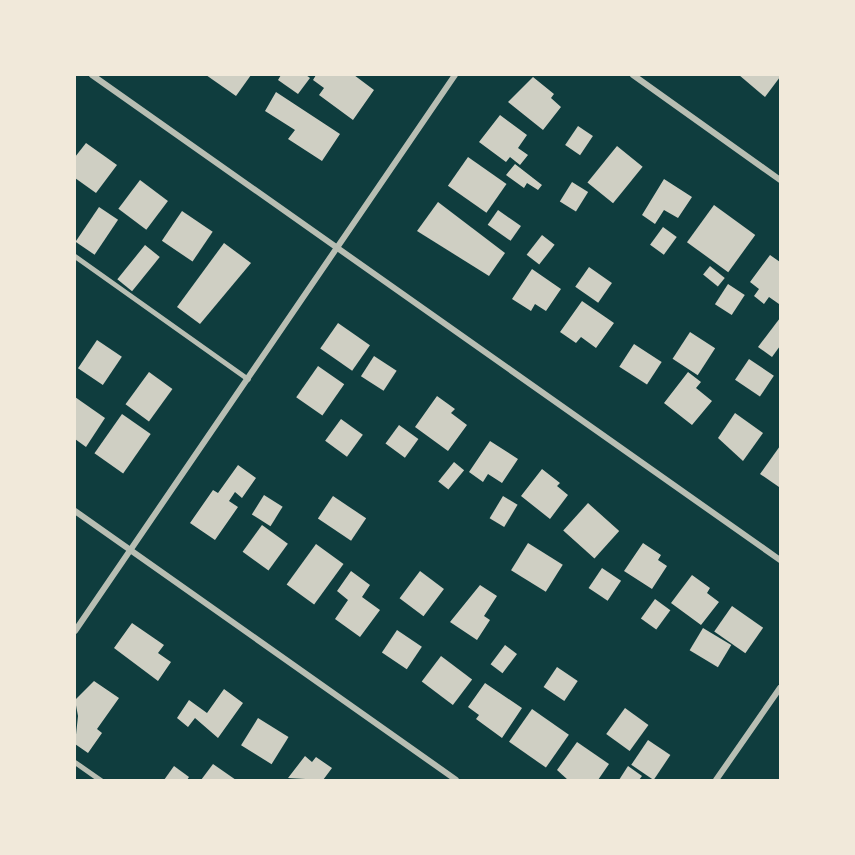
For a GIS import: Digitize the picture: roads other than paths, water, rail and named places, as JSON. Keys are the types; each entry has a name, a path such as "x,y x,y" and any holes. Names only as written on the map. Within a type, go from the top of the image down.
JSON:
{"street":[{"path":"92,75 780,560"},
{"path":"75,631 455,75"},
{"path":"633,75 780,180"},
{"path":"75,511 456,780"},
{"path":"716,780 780,688"}],"lane":[{"path":"75,256 248,379"},
{"path":"75,762 101,780"}]}
